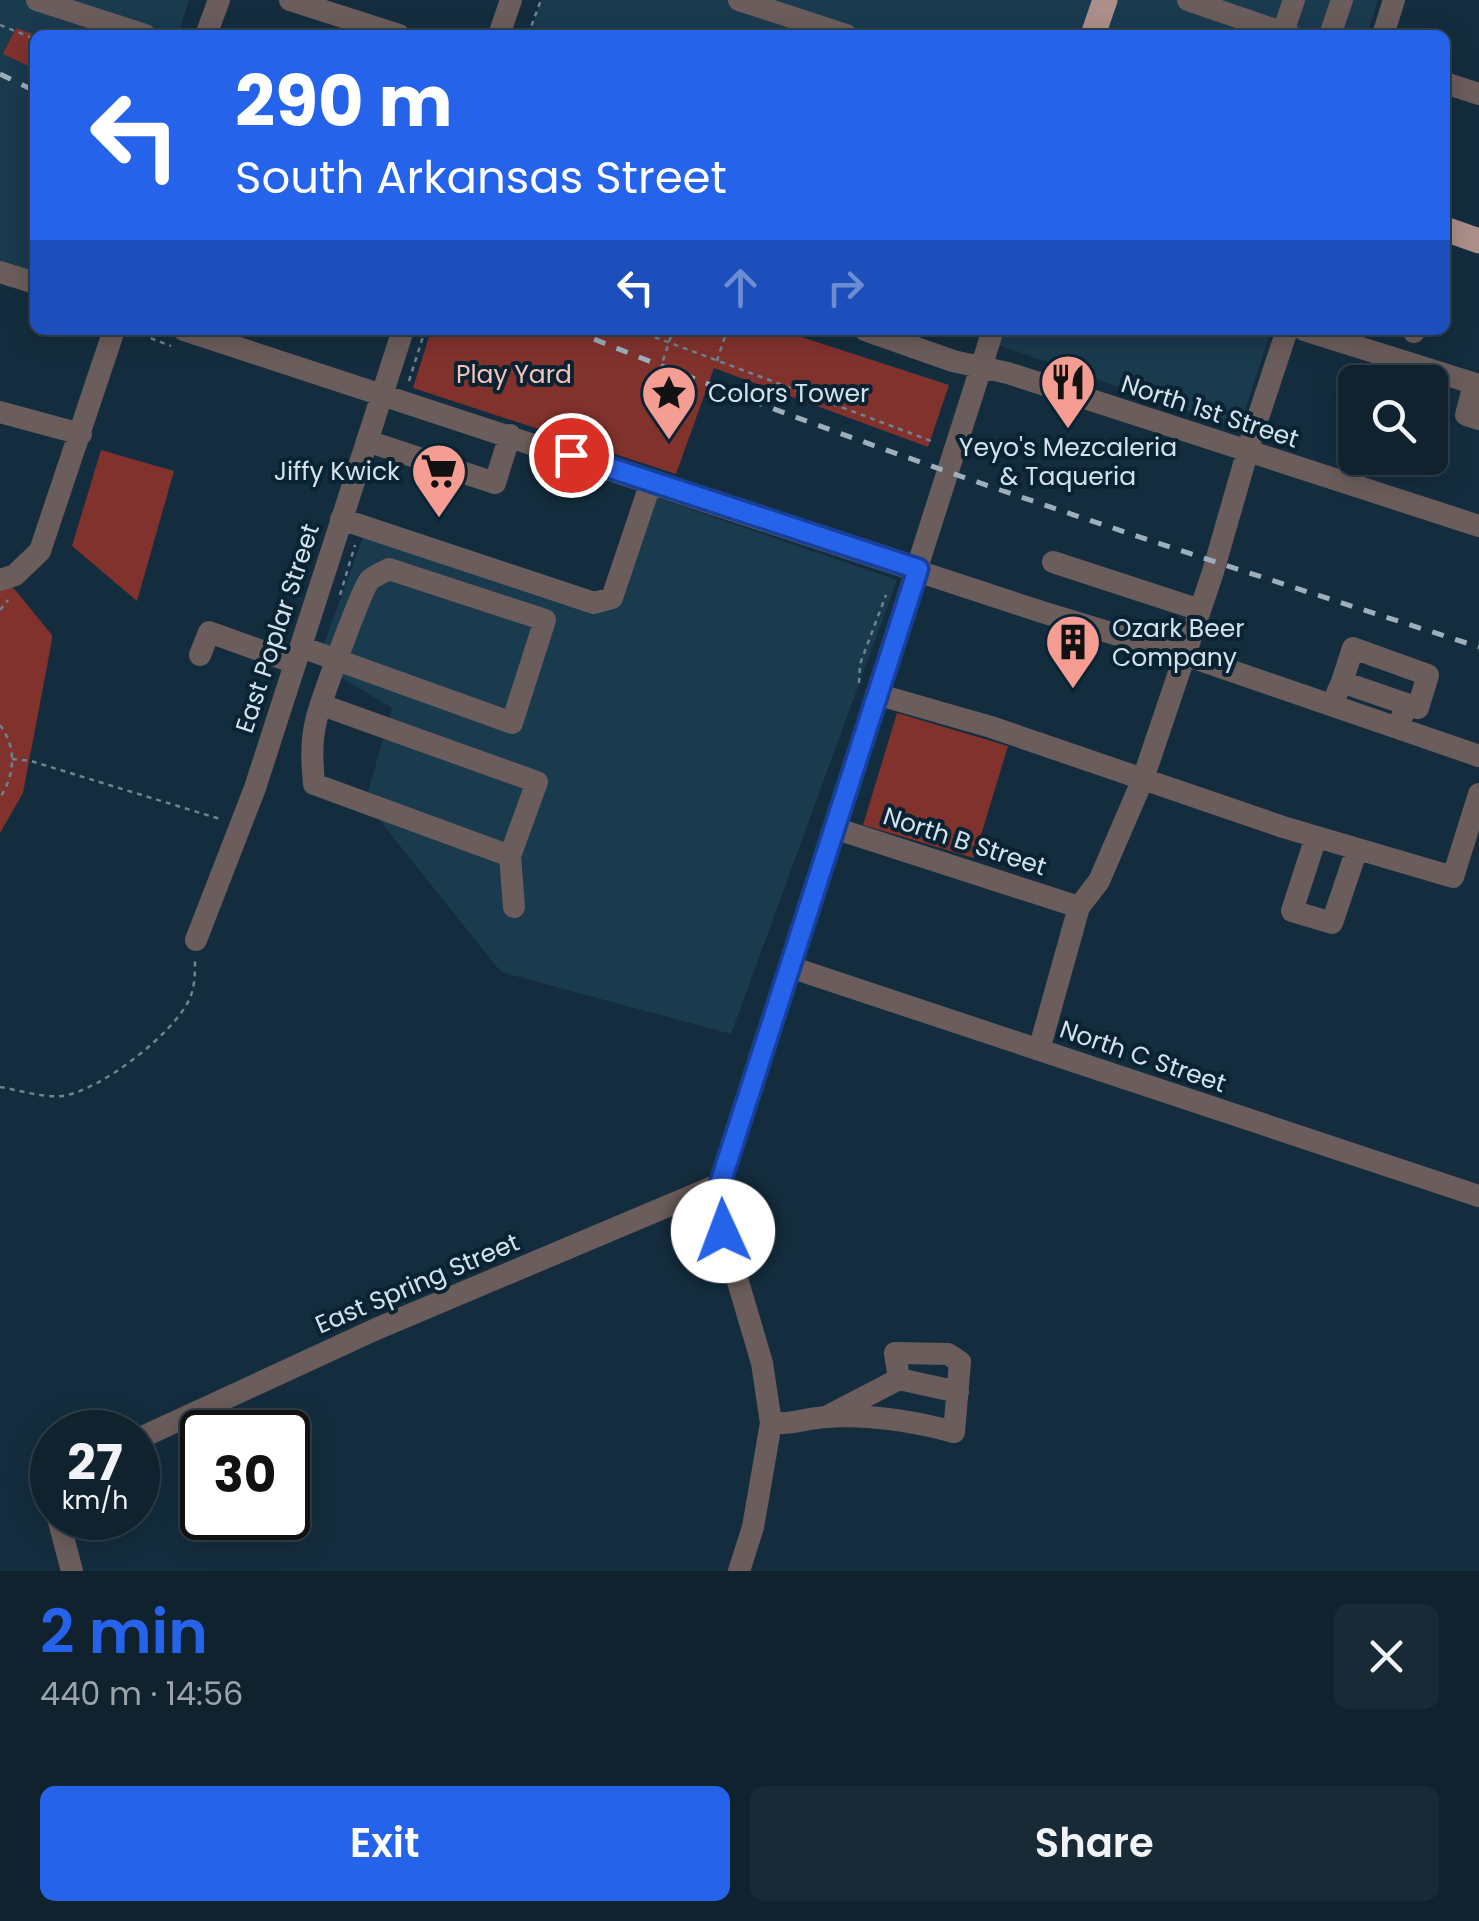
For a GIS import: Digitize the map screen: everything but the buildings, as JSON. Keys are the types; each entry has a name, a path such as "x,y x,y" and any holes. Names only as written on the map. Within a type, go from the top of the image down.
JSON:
{"main road":[{"path":"1095,30 1104,0"},
{"path":"1450,232 1479,241"}],"street":[{"path":"36,0 110,11 138,30"},
{"path":"208,30 218,0"},
{"path":"290,0 383,30"},
{"path":"501,30 511,0"},
{"path":"739,0 833,30"},
{"path":"1188,0 1274,30"},
{"path":"1286,30 1294,0"},
{"path":"1332,30 1342,0"},
{"path":"1385,30 1394,0"},
{"path":"1450,85 1479,94"},
{"path":"0,272 30,281"},
{"path":"0,580 15,576 40,551 112,335"},
{"path":"202,335 394,390 510,435 1479,756"},
{"name":"East Poplar Street","path":"196,940 241,826 366,441 394,390 402,335"},
{"name":"North 1st Street","path":"881,335 1479,526"},
{"path":"736,1568 753,1527 771,1423 762,1363 723,1231 720,1184 991,335"},
{"path":"1039,1050 1079,907 1099,881 1144,779 1285,335"},
{"path":"1320,335 1476,384 1466,415 1479,419"},
{"path":"0,412 80,434"},
{"path":"366,441 495,483 510,435"},
{"path":"341,519 594,603 612,598 651,482"},
{"path":"387,536 389,569"},
{"path":"1054,562 1200,610"},
{"path":"200,655 209,632 298,655 338,660 512,723 545,620 389,569 368,582 338,660 316,720 314,784 510,856"},
{"path":"1332,706 1353,648 1428,675 1418,708 1342,682"},
{"path":"876,694 1453,877 1479,794"},
{"path":"322,704 537,782 510,856 514,907"},
{"path":"1399,729 1406,704"},
{"name":"North B Street","path":"834,828 1079,907"},
{"path":"1316,836 1292,911 1332,923 1357,848"},
{"name":"North C Street","path":"790,967 1479,1196"},
{"name":"East Spring Street","path":"160,1428 374,1330 720,1184"},
{"path":"771,1423 826,1417 901,1419 954,1432 960,1362 948,1354 896,1352 899,1379"},
{"path":"826,1417 899,1379 958,1392"},
{"path":"64,1540 72,1571"}],"path":[{"path":"530,30 541,0"},
{"path":"0,25 30,37"},
{"path":"394,390 422,335"},
{"path":"649,335 936,443"},
{"path":"653,389 660,392 664,385 656,382 672,335"},
{"path":"716,362 725,335"},
{"path":"0,725 12,745 10,778 0,798"},
{"path":"12,759 31,760 241,826"},
{"path":"0,1087 61,1096 91,1086 115,1072 180,1017 194,981 196,940"}],"shaded area":[{"path":"0,0 189,0 180,30 30,30 30,276 0,263"},
{"path":"541,0 1378,0 1369,30 531,30"},
{"path":"969,335 1269,335 1239,429"},
{"path":"640,492 897,580 731,1034 501,972 365,802 392,708 317,663 365,532 598,612"}],"green space":[{"path":"16,28 30,33 30,67 3,54"},
{"name":"Play Yard","path":"429,335 795,335 949,385 928,447 714,368 676,474 413,388"},
{"path":"101,450 174,471 137,601 72,546"},
{"path":"11,585 52,640 23,793 0,833 0,589"},
{"path":"897,713 1008,746 974,858 863,825"}],"railway":[{"path":"0,74 30,89"},
{"path":"584,335 909,458 1479,647"}],"place":[{"name":"Yeyo's Mezcaleria & Taqueria","path":"1068,431"},
{"name":"Colors Tower","path":"669,442"},
{"name":"Jiffy Kwick","path":"439,520"},
{"name":"Ozark Beer Company","path":"1073,691"}],"route":[{"path":"571,455 918,569 720,1184 723,1231"}]}
